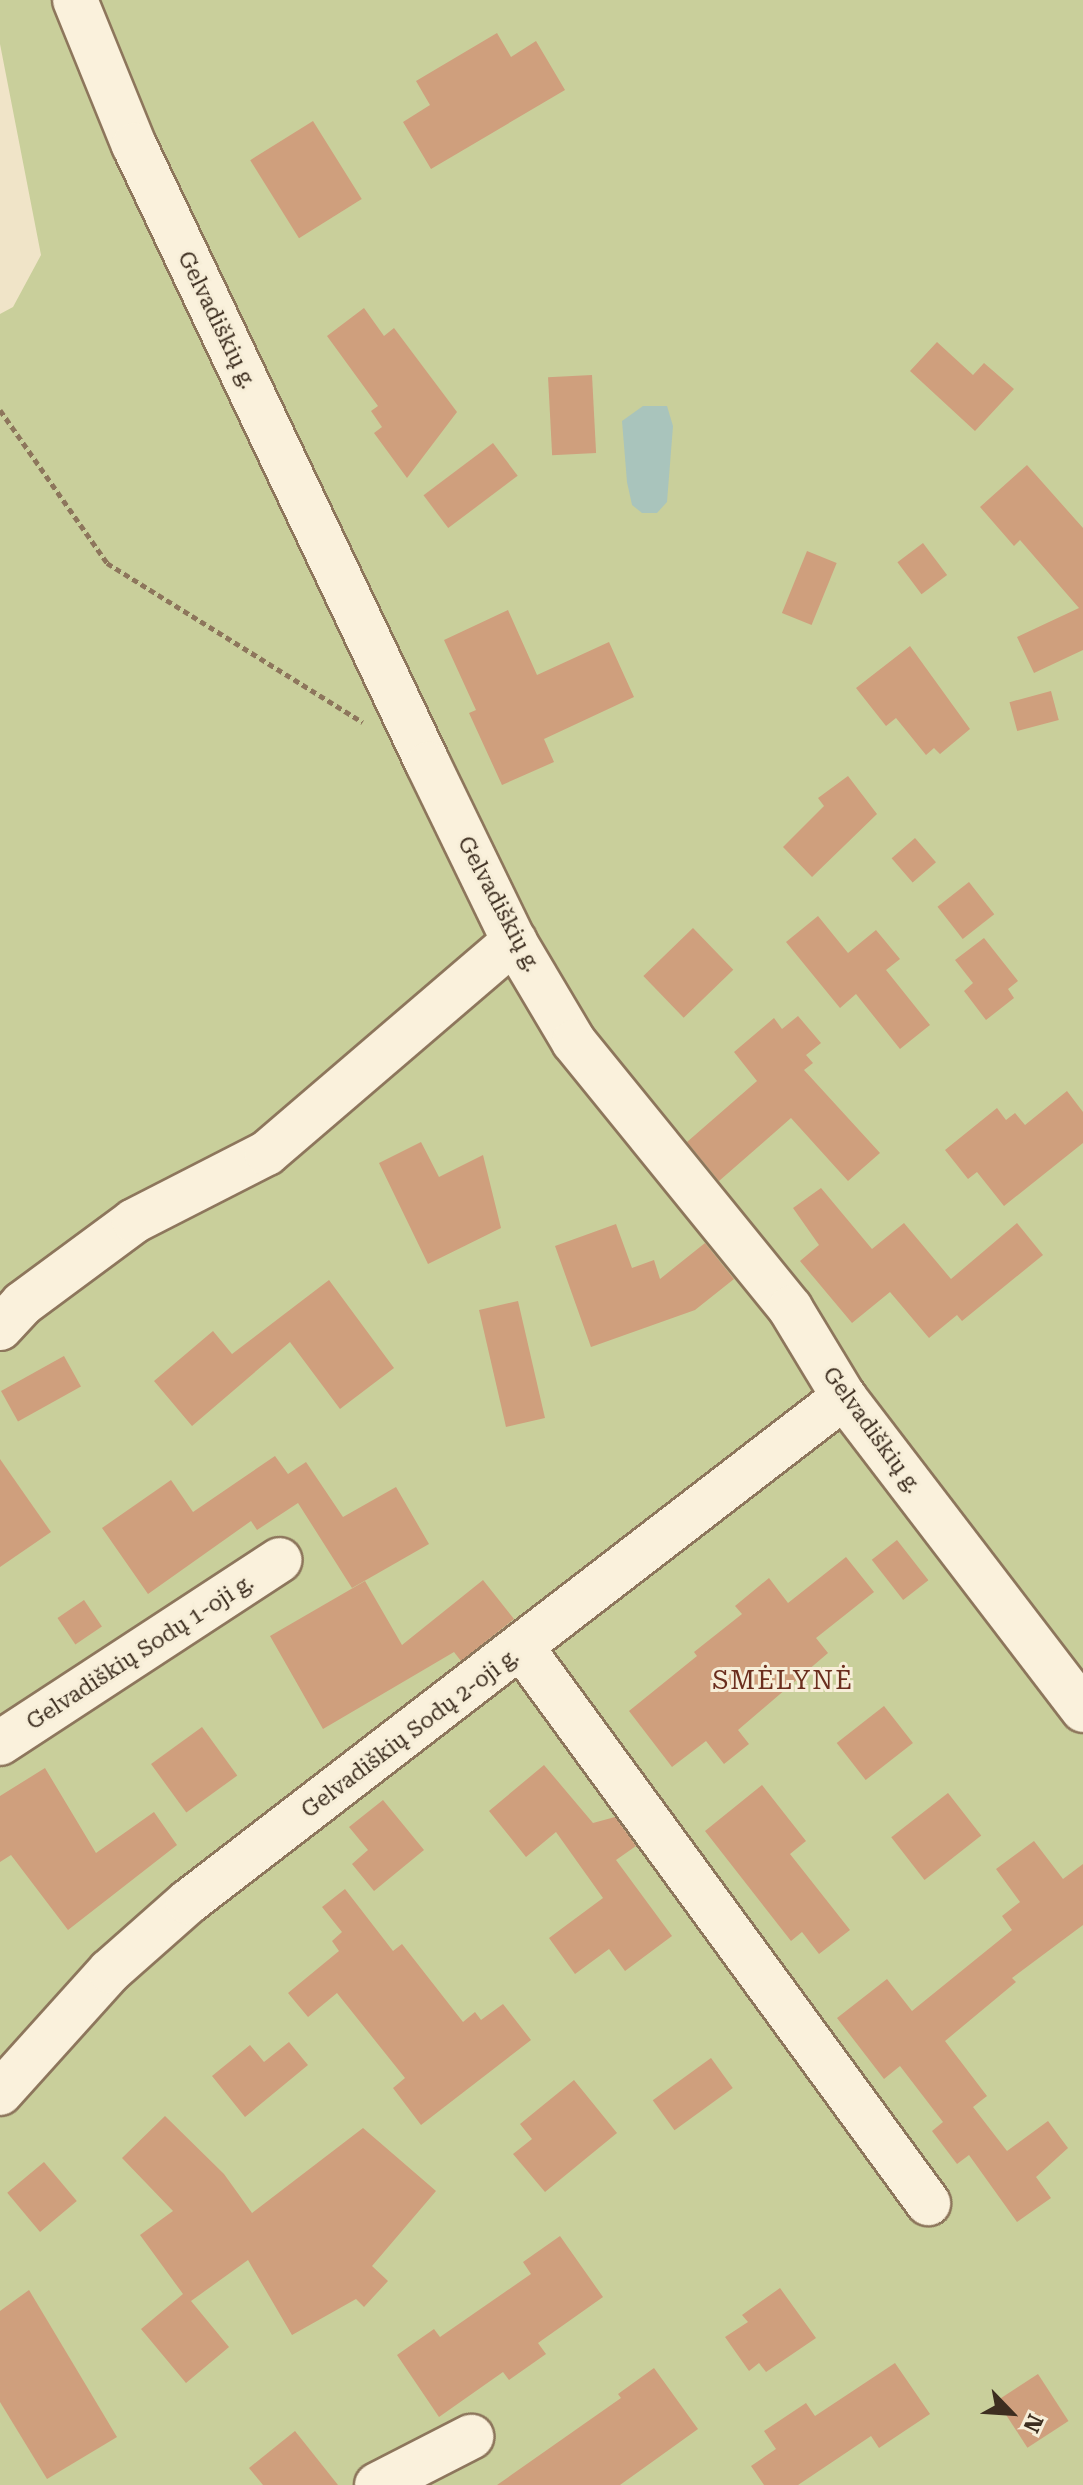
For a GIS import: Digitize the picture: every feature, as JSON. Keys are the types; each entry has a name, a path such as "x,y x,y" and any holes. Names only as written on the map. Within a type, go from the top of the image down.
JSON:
{"street":[{"name":"Gelvadiškių g.","path":"75,0 134,145 514,941 574,1042 790,1308 844,1397 1083,1710"},
{"path":"0,1328 22,1304 134,1221 267,1153 514,941"},
{"name":"Gelvadiškių Sodų 2-oji g.","path":"0,2093 110,1971 188,1902 522,1648 844,1397"},
{"name":"Gelvadiškių Sodų 1-oji g.","path":"0,1743 280,1560"},
{"path":"522,1648 928,2203"},
{"path":"377,2485 471,2437"}],"path":[{"path":"0,410 107,563 375,730"}],"green space":[{"path":"0,0 1083,0 1083,2485 0,2485 0,314 13,307 41,255 0,44"}],"water":[{"path":"643,406 667,406 673,426 667,502 657,513 642,513 632,505 627,482 622,421"}],"building":[{"path":"497,33 511,57 536,41 565,90 431,169 403,122 430,105 416,81"},
{"path":"313,121 362,199 299,238 250,160"},
{"path":"364,308 384,336 394,328 457,412 407,478 374,433 382,427 371,411 378,406 327,336"},
{"path":"937,342 973,375 984,363 1014,389 975,431 910,371"},
{"path":"592,375 596,453 552,455 548,377"},
{"path":"493,443 518,476 448,528 424,495"},
{"path":"1027,465 1083,528 1083,650 1034,673 1017,637 1079,608 1020,540 1014,546 980,507"},
{"path":"923,543 947,575 922,594 897,562"},
{"path":"807,551 837,563 812,625 782,613"},
{"path":"508,610 537,675 609,642 634,697 544,739 554,762 502,785 469,713 476,710 444,640"},
{"path":"910,646 970,729 940,754 934,748 926,755 896,718 886,726 856,688"},
{"path":"1051,691 1059,720 1017,731 1009,702"},
{"path":"848,776 877,814 812,877 783,847 824,806 818,798"},
{"path":"915,838 936,862 913,882 892,858"},
{"path":"969,882 994,914 963,939 937,907"},
{"path":"818,916 848,953 876,930 900,959 886,970 930,1025 900,1049 856,994 840,1008 786,942"},
{"path":"693,928 733,970 684,1018 643,976"},
{"path":"984,938 1018,981 1008,989 1014,998 986,1020 964,991 973,983 955,960"},
{"path":"798,1016 821,1043 806,1055 813,1063 804,1070 880,1153 848,1181 791,1118 719,1181 687,1142 757,1081 734,1052 774,1018 782,1029"},
{"path":"1067,1091 1083,1112 1083,1143 1004,1206 977,1172 968,1179 945,1150 997,1108 1006,1120 1015,1113 1025,1125"},
{"path":"421,1142 439,1177 483,1155 501,1228 428,1264 379,1163"},
{"path":"821,1188 872,1249 904,1223 951,1279 1017,1223 1043,1255 962,1321 957,1315 929,1338 890,1292 852,1323 800,1261 819,1245 793,1208"},
{"path":"616,1224 632,1268 654,1260 660,1279 705,1243 734,1279 695,1310 591,1347 555,1246"},
{"path":"329,1280 394,1368 340,1409 290,1342 192,1426 154,1381 213,1331 232,1354"},
{"path":"518,1301 545,1418 506,1427 479,1310"},
{"path":"64,1356 81,1387 18,1422 1,1391"},
{"path":"275,1456 288,1474 306,1462 343,1517 396,1487 429,1544 352,1588 298,1503 257,1530 251,1521 148,1594 102,1528 171,1480 193,1512"},
{"path":"0,1459 51,1532 0,1567"},
{"path":"897,1540 928,1580 903,1600 872,1560"},
{"path":"846,1557 874,1592 816,1638 828,1653 738,1730 749,1744 724,1764 706,1741 672,1767 629,1711 697,1656 694,1652 742,1614 735,1606 769,1578 788,1603"},
{"path":"483,1580 514,1619 461,1661 454,1652 323,1729 270,1636 365,1581 402,1645"},
{"path":"84,1600 102,1627 75,1644 57,1618"},
{"path":"884,1706 913,1743 866,1780 837,1743"},
{"path":"202,1727 237,1776 186,1813 151,1764"},
{"path":"544,1765 593,1823 615,1817 636,1846 616,1860 672,1936 625,1971 609,1949 575,1974 549,1938 603,1898 556,1832 526,1857 489,1811"},
{"path":"45,1768 96,1853 154,1812 177,1845 68,1930 11,1855 0,1862 0,1796"},
{"path":"762,1785 806,1841 790,1854 850,1930 819,1954 802,1932 791,1941 705,1831"},
{"path":"948,1793 981,1836 925,1880 891,1837"},
{"path":"383,1800 424,1850 374,1891 352,1864 368,1850 349,1827"},
{"path":"1034,1841 1063,1879 1083,1864 1083,1925 1012,1978 1016,1982 945,2041 987,2096 973,2107 1007,2151 1048,2121 1068,2148 1036,2177 1051,2198 1017,2222 969,2155 957,2164 932,2131 943,2122 900,2066 884,2079 837,2018 887,1979 912,2011 1012,1930 1002,1916 1020,1902 996,1869"},
{"path":"345,1889 393,1951 402,1944 463,2022 475,2012 481,2020 503,2004 531,2040 421,2125 393,2088 405,2078 337,1993 308,2017 288,1993 339,1951 332,1941 342,1932 322,1907"},
{"path":"289,2042 308,2065 245,2117 212,2076 250,2045 264,2062"},
{"path":"711,2058 733,2088 674,2130 653,2100"},
{"path":"574,2080 617,2133 545,2192 513,2154 532,2139 520,2124"},
{"path":"165,2116 224,2174 252,2213 363,2128 436,2191 372,2266 388,2281 364,2307 356,2299 292,2335 248,2260 191,2301 229,2347 186,2383 141,2329 183,2294 140,2235 173,2211 122,2158"},
{"path":"44,2162 77,2201 40,2232 7,2193"},
{"path":"560,2236 603,2297 538,2343 546,2354 509,2380 503,2372 439,2417 397,2355 434,2329 440,2337 531,2274 523,2262"},
{"path":"780,2288 816,2338 766,2372 759,2363 749,2371 725,2337 748,2322 742,2315"},
{"path":"29,2290 117,2437 47,2479 0,2402 0,2311"},
{"path":"895,2363 930,2414 879,2448 871,2436 798,2485 764,2485 751,2466 776,2449 764,2431 806,2403 815,2416"},
{"path":"654,2368 698,2429 620,2485 497,2485 621,2398 618,2394"},
{"path":"1038,2374 1068,2421 1027,2448 997,2401"},
{"path":"295,2431 338,2485 263,2485 249,2468"}],"district":[{"name":"SMĖLYNĖ","path":"783,1681"}]}
